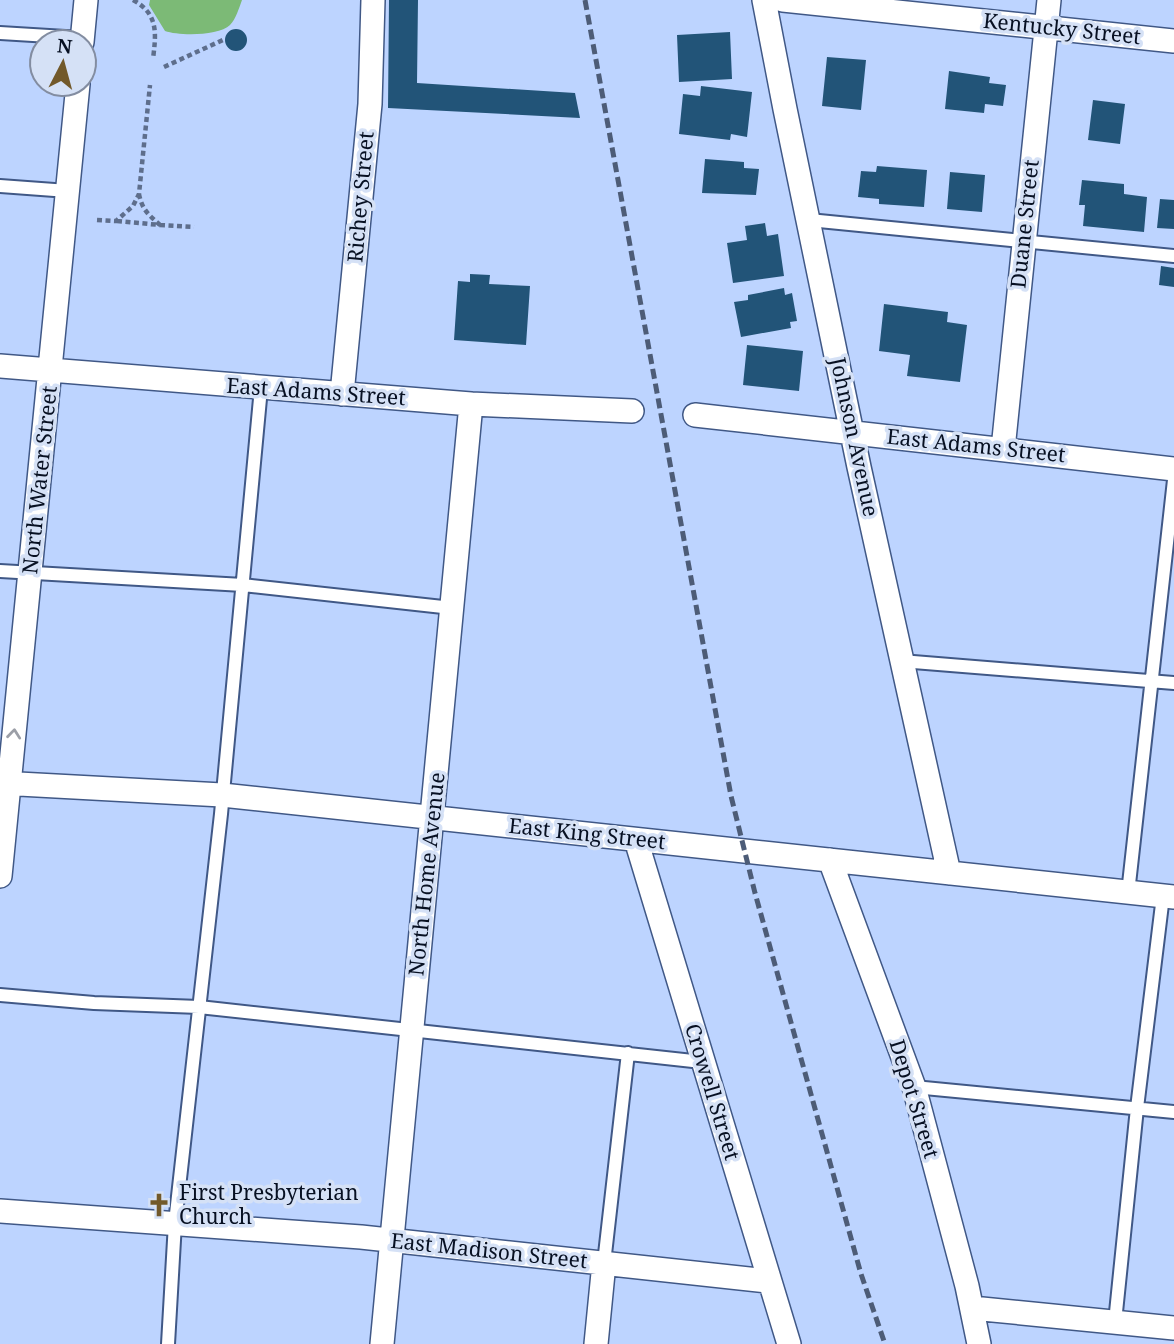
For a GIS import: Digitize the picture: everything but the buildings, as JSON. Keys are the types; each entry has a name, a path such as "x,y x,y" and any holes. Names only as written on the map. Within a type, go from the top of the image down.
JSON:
{"street":[{"path":"83,28 86,0"},
{"name":"Richey Street","path":"342,394 370,104 373,0"},
{"name":"Johnson Avenue","path":"764,0 901,661 948,873"},
{"name":"Kentucky Street","path":"783,0 1174,41"},
{"name":"Duane Street","path":"1003,449 1049,0"},
{"name":"North Water Street","path":"0,876 4,783 30,573 77,98"},
{"name":"East Adams Street","path":"0,366 471,404 632,411"},
{"name":"North Home Avenue","path":"382,1344 471,404"},
{"name":"East Adams Street","path":"695,415 1174,469"},
{"name":"East King Street","path":"4,783 222,795 1168,897"},
{"name":"Crowell Street","path":"636,840 789,1344"},
{"name":"Depot Street","path":"830,860 914,1087 979,1344"},
{"name":"East Madison Street","path":"0,1211 393,1241 768,1281"},
{"path":"596,1344 604,1263"},
{"path":"972,1308 1174,1328"}],"lane":[{"path":"0,33 28,35"},
{"path":"0,186 68,191"},
{"path":"809,220 1174,256"},
{"path":"168,1344 175,1223 222,795 261,388"},
{"path":"1128,894 1174,480"},
{"path":"0,571 243,585 452,608"},
{"path":"901,661 1174,683"},
{"path":"1115,1322 1137,1108 1168,897"},
{"path":"0,995 94,1003 199,1007 702,1062"},
{"path":"604,1263 628,1054"},
{"path":"914,1087 1174,1112"}],"path":[{"path":"133,0 148,10 154,22 156,35 153,60"},
{"path":"164,68 225,39"},
{"path":"150,85 139,194 143,209 160,225"},
{"path":"116,221 133,206 139,194"},
{"path":"97,220 194,228"}],"green space":[{"path":"150,0 242,0 234,20 225,29 189,34 165,31 149,5"}],"railway":[{"path":"585,0 731,796 755,893 861,1274 885,1344"}],"place":[{"name":"First Presbyterian Church","path":"159,1205"}]}
